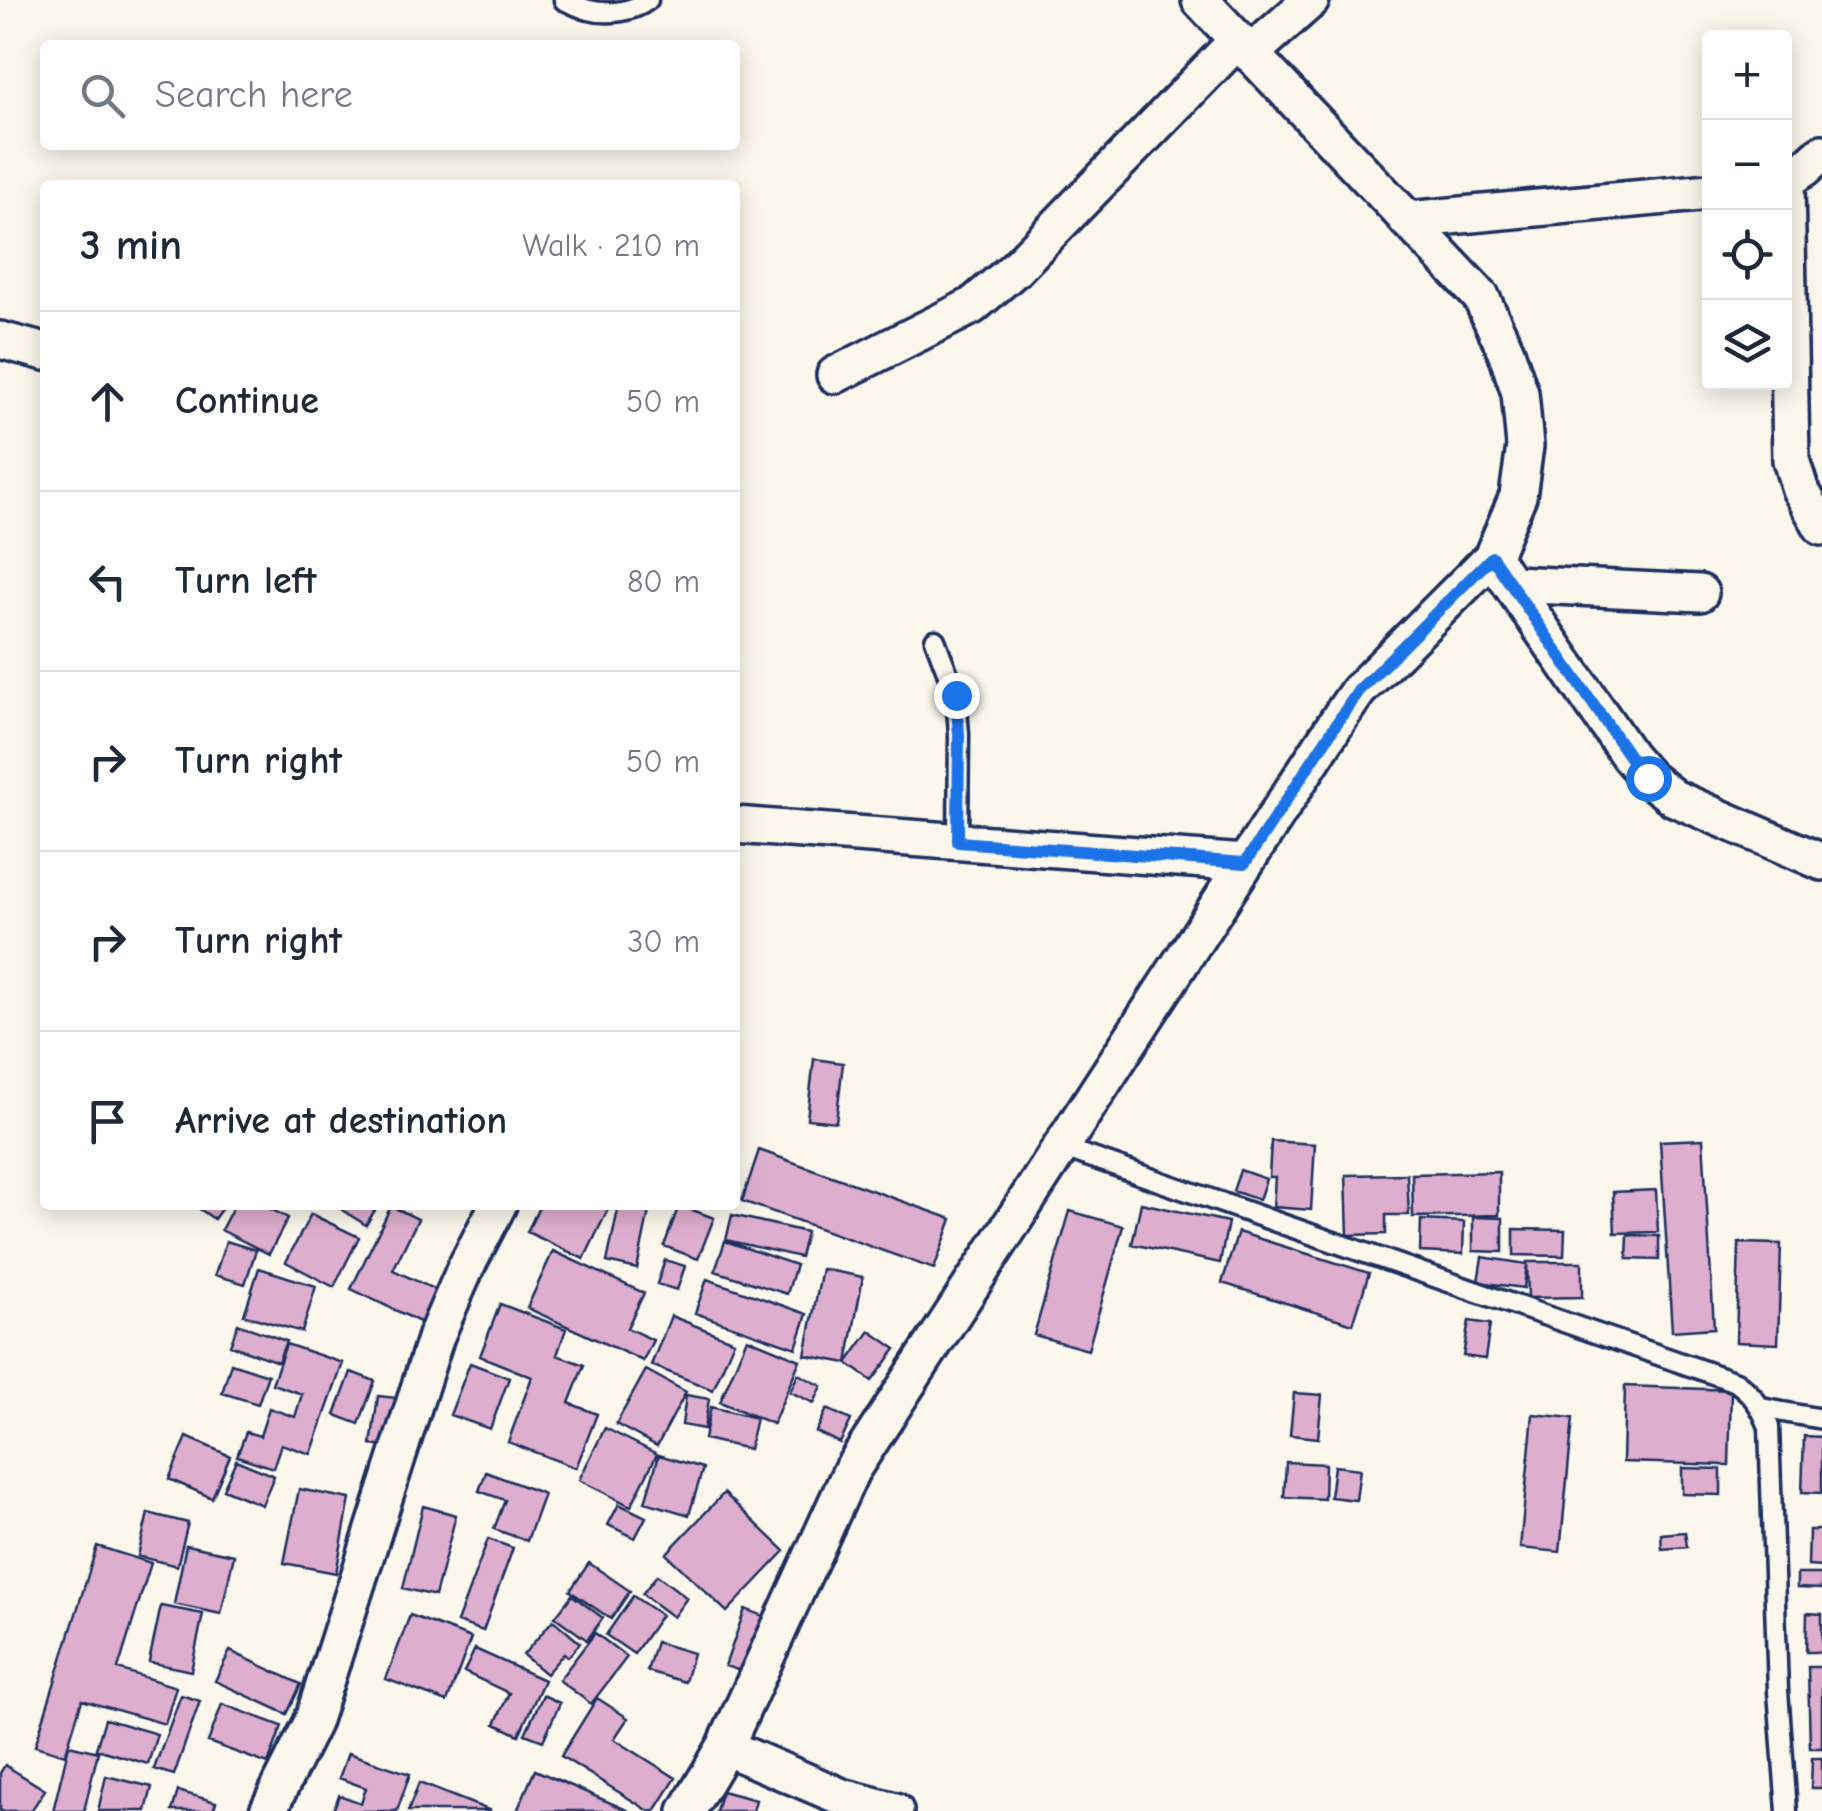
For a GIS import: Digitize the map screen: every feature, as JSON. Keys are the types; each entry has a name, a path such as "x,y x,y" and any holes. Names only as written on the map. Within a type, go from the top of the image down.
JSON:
{"street":[{"path":"687,1811 726,1747 851,1470 1245,863 1358,691 1501,570 1518,496 1524,446 1520,393 1481,297 1200,0"},
{"path":"835,375 972,306 990,292 1243,47 1312,0"},
{"path":"1803,175 1791,460 1800,489 1822,527"},
{"path":"1408,220 1702,193"},
{"path":"0,340 40,351"},
{"path":"1501,570 1700,592"},
{"path":"1501,570 1648,778 1674,798 1822,862"},
{"path":"740,825 1245,863"},
{"path":"268,1811 312,1723 436,1336 496,1210"},
{"path":"726,1747 842,1797 895,1811"}],"lane":[{"path":"564,0 590,11 624,11 648,0"},
{"path":"935,640 956,695 958,842"},
{"path":"1061,1147 1736,1382 1752,1394 1769,1427 1778,1691 1787,1811"},
{"path":"1762,1408 1822,1419"}],"building":[{"path":"814,1059 843,1063 836,1122 807,1119"},
{"path":"1703,1139 1714,1328 1672,1331 1660,1141"},
{"path":"1271,1141 1315,1144 1311,1210 1273,1207 1275,1177 1269,1177"},
{"path":"759,1150 952,1219 934,1269 742,1201"},
{"path":"1240,1170 1266,1179 1259,1200 1233,1191"},
{"path":"1499,1172 1499,1215 1413,1217 1412,1174"},
{"path":"1407,1174 1409,1215 1386,1215 1386,1234 1348,1235 1346,1175"},
{"path":"1656,1190 1658,1232 1615,1233 1613,1192"},
{"path":"1141,1203 1228,1222 1220,1263 1132,1244"},
{"path":"201,1210 220,1210 214,1219"},
{"path":"231,1210 273,1210 288,1218 269,1254 221,1230"},
{"path":"342,1210 375,1210 366,1225"},
{"path":"389,1210 399,1210 418,1219 393,1270 438,1291 422,1323 351,1289"},
{"path":"538,1210 608,1210 584,1259 527,1232"},
{"path":"618,1210 649,1211 637,1269 607,1262"},
{"path":"677,1210 692,1210 714,1218 698,1259 664,1246"},
{"path":"1070,1211 1123,1226 1088,1350 1034,1335"},
{"path":"311,1214 359,1237 334,1287 286,1262"},
{"path":"732,1215 806,1232 800,1257 726,1240"},
{"path":"1473,1217 1503,1218 1503,1252 1473,1251"},
{"path":"1421,1220 1464,1222 1463,1254 1420,1252"},
{"path":"1514,1229 1565,1230 1564,1256 1514,1255"},
{"path":"1238,1232 1369,1273 1353,1324 1222,1283"},
{"path":"1628,1235 1659,1236 1659,1260 1627,1259"},
{"path":"226,1241 256,1250 245,1284 215,1275"},
{"path":"725,1241 796,1265 787,1294 715,1271"},
{"path":"1739,1243 1781,1244 1778,1344 1736,1342"},
{"path":"553,1251 644,1293 627,1328 653,1340 643,1361 527,1308"},
{"path":"1482,1257 1527,1264 1524,1288 1478,1282"},
{"path":"665,1260 685,1266 677,1290 657,1284"},
{"path":"1527,1262 1582,1262 1582,1297 1528,1298"},
{"path":"259,1268 316,1286 302,1332 244,1315"},
{"path":"822,1269 863,1277 847,1363 805,1355"},
{"path":"707,1279 807,1314 796,1348 695,1313"},
{"path":"500,1304 566,1329 557,1355 584,1365 569,1403 597,1414 576,1468 508,1442 532,1377 480,1356"},
{"path":"671,1316 734,1341 713,1390 651,1365"},
{"path":"1469,1321 1490,1324 1485,1359 1463,1356"},
{"path":"238,1324 286,1341 278,1362 230,1345"},
{"path":"870,1331 896,1349 872,1381 847,1363"},
{"path":"747,1338 800,1360 773,1424 720,1402"},
{"path":"286,1344 343,1363 311,1454 281,1444 273,1468 237,1456 246,1432 260,1436 269,1408 295,1417 302,1394 272,1384"},
{"path":"231,1363 268,1375 258,1404 222,1393"},
{"path":"470,1363 509,1378 490,1429 450,1415"},
{"path":"646,1370 686,1392 657,1446 616,1424"},
{"path":"351,1372 375,1381 359,1424 335,1415"},
{"path":"798,1374 822,1386 814,1403 790,1392"},
{"path":"1625,1386 1731,1390 1729,1465 1623,1462"},
{"path":"1294,1393 1322,1395 1318,1438 1290,1435"},
{"path":"686,1395 709,1399 704,1429 682,1425"},
{"path":"378,1396 407,1399 400,1449 371,1445"},
{"path":"711,1407 756,1418 749,1449 704,1439"},
{"path":"827,1409 851,1420 840,1443 816,1432"},
{"path":"1533,1414 1573,1418 1560,1552 1520,1548"},
{"path":"605,1428 657,1454 631,1506 579,1480"},
{"path":"1804,1436 1822,1437 1822,1493 1802,1492"},
{"path":"187,1437 230,1456 212,1498 169,1479"},
{"path":"659,1455 703,1468 689,1515 645,1502"},
{"path":"236,1460 274,1476 262,1505 223,1489"},
{"path":"1286,1462 1325,1464 1324,1499 1284,1497"},
{"path":"1334,1466 1360,1469 1356,1500 1330,1497"},
{"path":"1682,1468 1721,1469 1721,1495 1682,1494"},
{"path":"486,1472 544,1494 527,1541 494,1529 505,1500 479,1491"},
{"path":"299,1489 350,1499 336,1573 284,1563"},
{"path":"724,1493 785,1551 727,1612 666,1554"},
{"path":"619,1504 646,1517 635,1538 608,1525"},
{"path":"423,1506 456,1515 435,1596 403,1588"},
{"path":"148,1513 188,1523 177,1566 138,1556"},
{"path":"1809,1530 1822,1530 1822,1567 1808,1566"},
{"path":"1685,1532 1687,1547 1662,1549 1661,1534"},
{"path":"488,1539 513,1548 483,1631 457,1622"},
{"path":"186,1545 234,1555 221,1614 174,1604"},
{"path":"97,1546 151,1563 118,1669 176,1687 165,1724 82,1700 65,1755 35,1746"},
{"path":"589,1563 630,1591 611,1619 570,1591"},
{"path":"1797,1574 1822,1574 1822,1589 1797,1588"},
{"path":"657,1575 687,1598 673,1617 642,1594"},
{"path":"572,1595 603,1618 587,1640 555,1617"},
{"path":"633,1596 661,1615 634,1654 606,1635"},
{"path":"161,1606 203,1614 191,1671 149,1662"},
{"path":"745,1609 769,1618 750,1674 725,1666"},
{"path":"1807,1613 1822,1614 1822,1652 1806,1652"},
{"path":"410,1615 471,1638 447,1702 386,1679"},
{"path":"553,1620 580,1643 568,1657 564,1653 546,1674 523,1655"},
{"path":"595,1633 627,1657 591,1704 559,1680"},
{"path":"656,1642 693,1653 685,1682 647,1671"},
{"path":"475,1649 544,1680 519,1735 495,1724 509,1693 464,1672"},
{"path":"230,1651 301,1684 287,1714 215,1681"},
{"path":"1808,1667 1822,1667 1822,1748 1810,1748"},
{"path":"181,1695 200,1701 174,1775 154,1769"},
{"path":"543,1695 560,1703 543,1741 525,1734"},
{"path":"597,1698 628,1718 614,1739 676,1778 655,1811 649,1811 561,1756"},
{"path":"222,1704 282,1726 268,1764 208,1742"},
{"path":"105,1719 157,1734 148,1764 96,1749"},
{"path":"69,1745 98,1752 84,1811 53,1811"},
{"path":"348,1753 410,1774 397,1811 333,1811 339,1795 361,1803 366,1788 339,1778"},
{"path":"1812,1758 1822,1758 1822,1788 1811,1788"},
{"path":"5,1765 45,1790 31,1811 0,1811 0,1773"},
{"path":"535,1770 629,1811 517,1811"},
{"path":"106,1776 152,1787 146,1811 98,1811"},
{"path":"419,1783 491,1811 408,1811"},
{"path":"178,1791 216,1802 213,1811 172,1811"},
{"path":"722,1791 756,1800 753,1811 716,1811"}],"route":[{"path":"956,695 958,842 1245,863 1358,691 1492,557 1648,778"}]}
